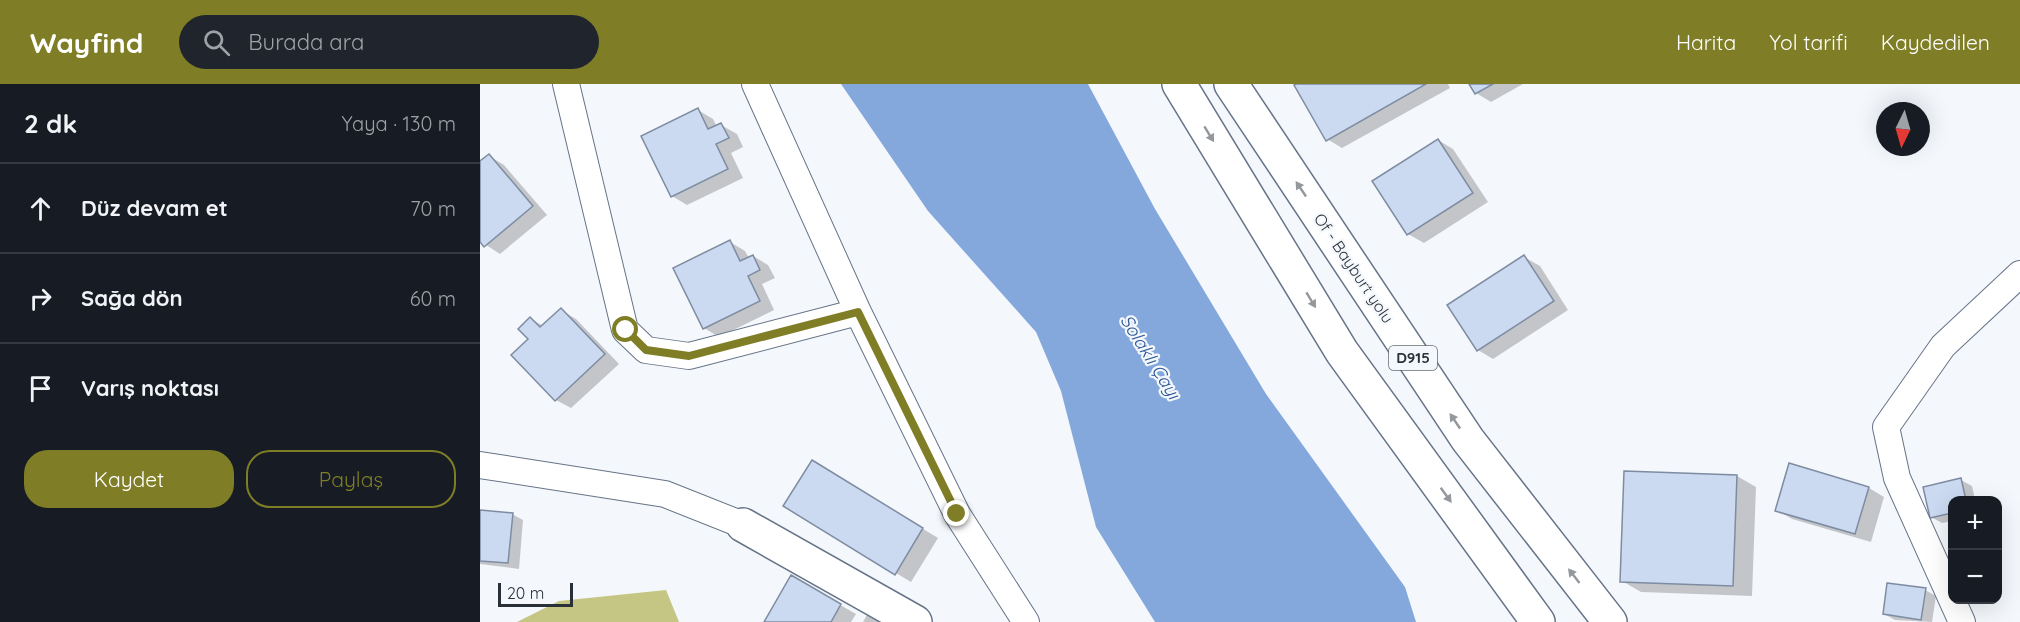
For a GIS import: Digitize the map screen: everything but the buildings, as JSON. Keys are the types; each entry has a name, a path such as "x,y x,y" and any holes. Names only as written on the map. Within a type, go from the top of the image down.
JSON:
{"main road":[{"path":"1179,84 1342,352 1538,622"},
{"name":"Of - Bayburt yolu","path":"1231,84 1468,440 1610,622"},
{"path":"743,525 915,622"}],"street":[{"path":"566,84 626,330 646,350 689,356 858,312"},
{"path":"755,84 858,312 957,514 1026,622"},
{"path":"1962,622 1897,478 1887,427 1943,346 2020,274"},
{"path":"480,465 665,494 743,525"}],"green space":[{"path":"666,590 679,622 517,622 559,601"}],"water":[{"name":"Solaklı Çayı","path":"841,84 1088,84 1155,209 1266,394 1405,587 1416,622 1155,622 1096,527 1061,391 1036,332 928,211"}],"route":[{"path":"626,330 646,350 689,356 858,312 957,514"}]}
